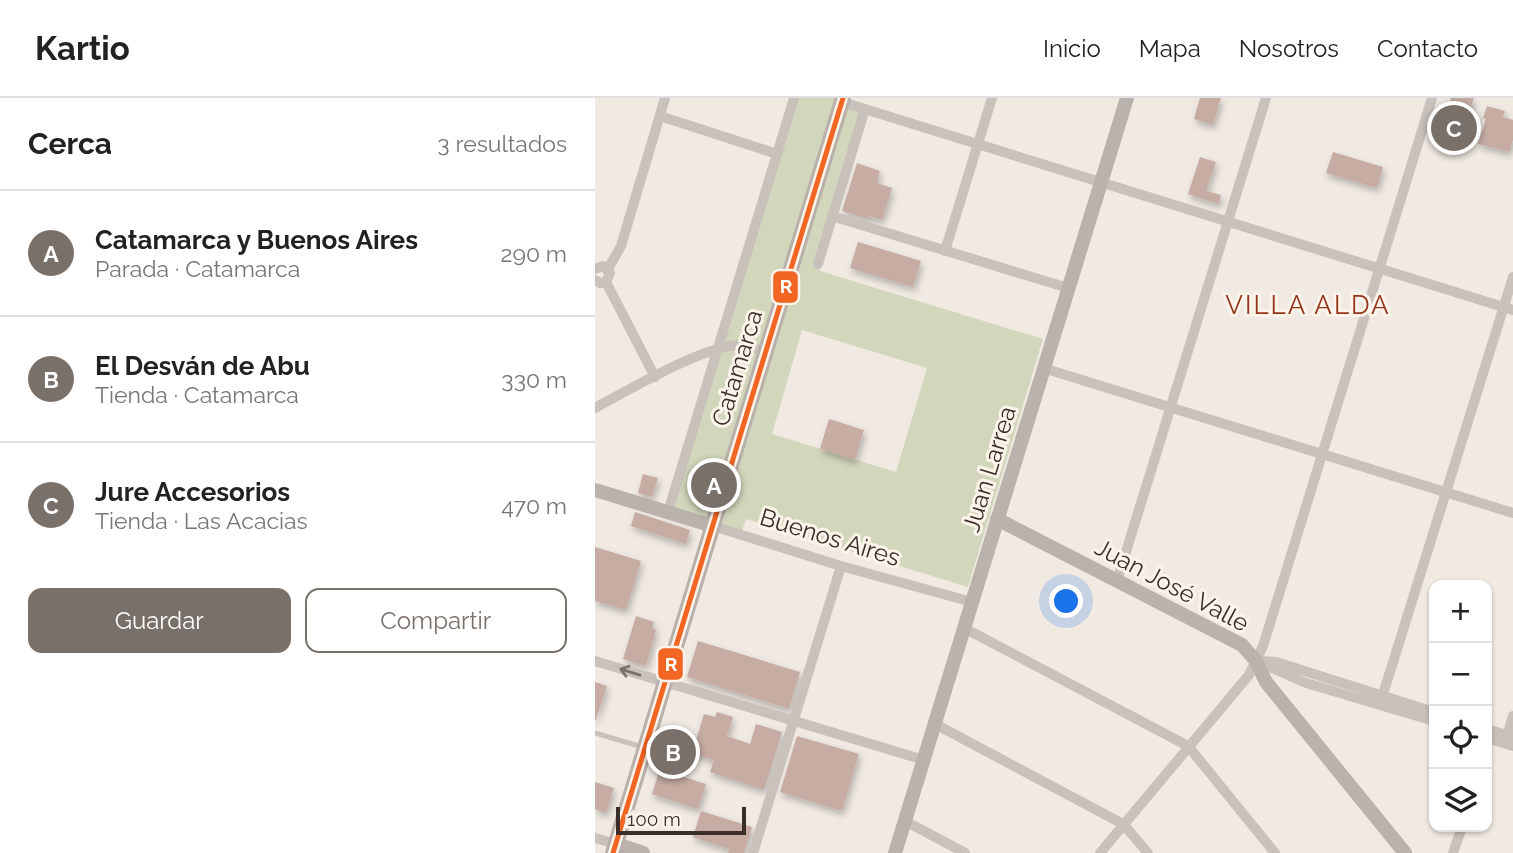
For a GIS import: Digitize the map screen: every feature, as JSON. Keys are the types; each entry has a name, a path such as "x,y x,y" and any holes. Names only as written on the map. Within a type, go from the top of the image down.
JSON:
{"main road":[{"name":"Catamarca","path":"614,849 842,100"}],"street":[{"path":"655,377 600,281 610,276 599,267 621,246 665,98"},
{"path":"668,512 794,98"},
{"path":"945,251 992,98"},
{"name":"Juan Larrea","path":"895,853 1127,98"},
{"path":"1117,581 1266,98"},
{"path":"1100,853 1249,675 1263,646 1431,98"},
{"path":"842,100 1508,308"},
{"path":"818,264 865,109"},
{"path":"660,116 777,154"},
{"path":"823,162 846,169"},
{"path":"832,216 1068,288"},
{"path":"1381,701 1445,492 1508,308 1513,277"},
{"path":"595,408 655,377 719,349 741,344 765,352"},
{"path":"1043,368 1513,513"},
{"name":"Buenos Aires","path":"595,490 841,566 972,602"},
{"name":"Juan José Valle","path":"997,519 1242,645 1256,661 1266,682 1405,853"},
{"path":"753,853 841,566"},
{"path":"964,628 1188,746 1275,853"},
{"path":"595,661 924,760"},
{"path":"1256,661 1276,662 1429,719"},
{"path":"1381,701 1429,711"},
{"path":"1492,735 1510,740 1513,716"},
{"path":"935,724 1123,824 1148,853"},
{"path":"905,821 965,853"},
{"path":"1454,853 1460,832"},
{"path":"595,838 614,849 643,853"}],"lane":[{"path":"595,733 645,748"}],"green space":[{"path":"794,98 843,98 865,109 818,264 820,271 1043,339 968,587 746,519 741,534 668,512","holes":["802,330 927,368 896,472 772,434"]}],"building":[{"path":"1200,98 1221,98 1213,125 1194,119"},
{"path":"1451,98 1474,98 1461,139 1441,132"},
{"path":"1487,106 1505,111 1503,117 1513,120 1513,140 1509,152 1478,144"},
{"path":"1333,152 1383,167 1377,188 1326,173"},
{"path":"1200,157 1216,162 1206,191 1221,195 1219,204 1188,194"},
{"path":"857,163 880,171 877,183 892,188 882,220 842,211"},
{"path":"858,242 921,261 913,287 850,268"},
{"path":"829,419 864,430 855,460 820,449"},
{"path":"643,474 658,478 652,497 638,493"},
{"path":"635,512 690,530 686,544 631,526"},
{"path":"595,547 641,561 626,610 595,601"},
{"path":"636,616 654,622 652,628 656,630 646,666 623,659"},
{"path":"698,641 800,672 789,709 687,677"},
{"path":"595,682 607,686 596,720 595,720"},
{"path":"717,712 733,717 727,736 750,744 756,724 782,732 764,790 710,772 714,760 684,751 677,775 706,784 698,809 652,794 671,733 696,740 704,714 715,717"},
{"path":"797,736 859,754 842,811 780,792"},
{"path":"595,782 614,788 606,813 595,809"},
{"path":"701,811 752,827 744,853 728,853 729,849 693,837"}],"transit line":[{"name":"R","path":"613,853 843,98"}],"place":[{"name":"Jure Accesorios","path":"1454,128"},
{"name":"Catamarca y Buenos Aires","path":"714,485"},
{"name":"El Desván de Abu","path":"673,752"}],"district":[{"name":"VILLA ALDA","path":"1308,305"}]}
